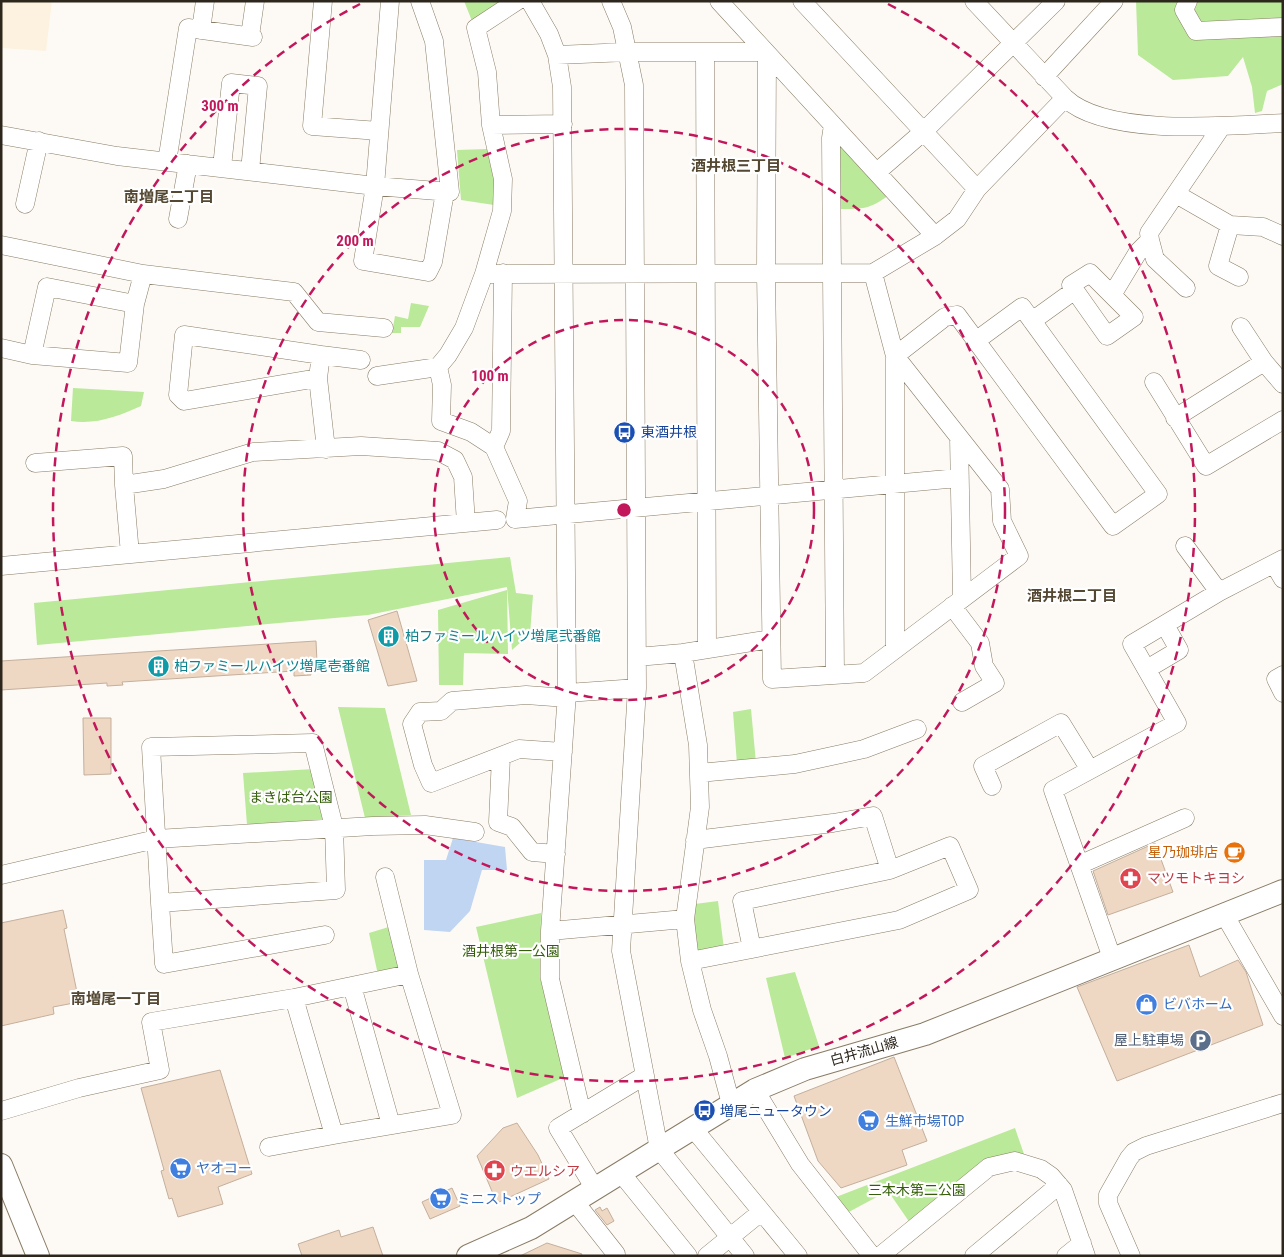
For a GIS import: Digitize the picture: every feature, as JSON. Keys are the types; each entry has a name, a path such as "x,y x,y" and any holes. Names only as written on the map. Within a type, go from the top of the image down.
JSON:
{"main road":[{"name":"白井流山線","path":"468,1256 531,1228 692,1127 755,1090 805,1069 925,1034 1283,891"},
{"path":"1,1166 38,1256"}],"street":[{"path":"201,30 205,1"},
{"path":"167,162 188,28 252,37 255,1"},
{"path":"324,1 312,126 380,131"},
{"path":"390,1 375,186 363,261 428,272 433,262 445,192"},
{"path":"1,135 117,156 375,186 450,192 435,46 420,1"},
{"path":"377,376 438,367 448,356 464,328 484,274 502,211 503,179 491,125 487,72 476,28 517,1"},
{"path":"530,1 549,34 557,55 562,88 567,696 550,931 550,979 582,1114"},
{"path":"610,1 622,27 634,85 637,688 621,951 658,1149 745,1256"},
{"path":"719,1 935,236"},
{"path":"802,1 977,189"},
{"path":"877,172 923,132 1056,1"},
{"path":"1044,77 1114,1"},
{"path":"1188,1 1184,10 1196,31 1283,27"},
{"path":"985,5 1013,45 1065,98 1088,114 1143,124 1222,126 1283,123"},
{"path":"557,55 628,52 766,53"},
{"path":"705,53 704,274 707,649"},
{"path":"766,53 766,273 772,679 864,673 1019,556 1002,521 1000,489 895,356"},
{"path":"222,167 231,83 258,86 250,171"},
{"path":"484,274 873,273 935,236 957,218 977,189 1065,98"},
{"path":"491,125 563,124"},
{"path":"833,125 831,272 835,675"},
{"path":"1186,288 1155,259 1149,233 1222,126"},
{"path":"26,204 39,141"},
{"path":"178,219 188,164"},
{"path":"1176,194 1230,225 1263,227 1283,236"},
{"path":"1230,225 1218,266 1239,277"},
{"path":"1112,295 1138,252 1150,240"},
{"path":"1,245 143,274 294,292 318,322 384,328"},
{"path":"494,447 501,431 503,273"},
{"path":"873,273 895,356 896,649"},
{"path":"1090,273 1134,316 1107,336 1075,290 1071,285 1090,273"},
{"path":"1,348 32,355 128,363 136,304 143,274"},
{"path":"32,355 47,287 136,304"},
{"path":"1032,321 1075,290"},
{"path":"895,356 945,317 957,315 1113,526 1158,494 1022,307 977,340"},
{"path":"1241,327 1264,362 1283,384"},
{"path":"318,378 184,401 178,395 184,336 362,360"},
{"path":"321,355 318,378 326,449"},
{"path":"1176,418 1264,362"},
{"path":"438,367 442,385 441,421 471,432 494,447 518,502 515,519 566,516 958,478"},
{"path":"1154,382 1206,466 1283,420"},
{"path":"959,436 957,602 980,643 984,666 995,683 962,702"},
{"path":"124,485 164,479 253,452 361,446 438,451 455,460 463,477 466,523"},
{"path":"35,463 123,456 130,554"},
{"path":"1,566 498,520"},
{"path":"1185,546 1219,592"},
{"path":"1112,958 1053,790 1178,723 1132,644 1219,592 1278,562 1283,579"},
{"path":"1147,669 1179,650 1165,625"},
{"path":"637,657 683,653 771,639"},
{"path":"683,653 695,716 700,807 685,919 690,961 702,1010 718,1056 731,1104"},
{"path":"1283,675 1276,679 1283,693"},
{"path":"563,752 519,749 431,783 423,765 412,724 420,712 441,710 452,701 526,695 567,696 637,688"},
{"path":"992,786 983,766 1061,722 1090,770"},
{"path":"699,774 795,764 864,749 917,729"},
{"path":"160,903 336,890 334,827 312,743 151,747 156,839 160,903 164,964 325,935"},
{"path":"501,757 498,822 512,827 532,852 556,854"},
{"path":"695,840 833,823 872,816 890,870"},
{"path":"1079,865 1185,818"},
{"path":"1,875 156,839 334,827 425,826 480,832"},
{"path":"690,961 752,949 899,920 969,890 950,846 890,870 742,901 752,949"},
{"path":"269,1147 452,1115 409,974 385,877"},
{"path":"1224,914 1283,1016"},
{"path":"550,931 622,923 685,919"},
{"path":"1,1111 79,1088 160,1070 151,1022 294,998 409,974"},
{"path":"352,986 391,1125"},
{"path":"294,998 334,1135"},
{"path":"595,1189 558,1128 644,1076"},
{"path":"755,1090 800,1164 872,1256"},
{"path":"1131,1256 1108,1203 1108,1195 1134,1152 1146,1146 1283,1103"},
{"path":"692,1127 798,1256"},
{"path":"880,1256 989,1167 1015,1161 1033,1165 1051,1176 1066,1197 1084,1250 1066,1256"},
{"path":"621,1173 688,1256"},
{"path":"974,1256 1059,1185"},
{"path":"575,1202 616,1254 614,1256"},
{"path":"707,1256 761,1212"}],"shaded area":[{"path":"1,1 52,1 46,51 1,48"}],"green space":[{"path":"464,1 506,1 472,21"},
{"path":"1136,1 1283,1 1283,84 1267,91 1262,111 1255,113 1252,87 1243,57 1228,76 1173,80 1138,55"},
{"path":"835,140 892,193 872,206 836,209"},
{"path":"487,149 496,180 494,205 461,200 457,150"},
{"path":"411,303 429,306 420,327 401,327 401,333 392,333 395,316 408,319"},
{"path":"73,388 144,392 141,406 107,419 80,422 71,421"},
{"path":"510,557 516,593 533,595 530,634 512,650 507,587 368,615 37,645 34,603"},
{"path":"507,590 508,654 464,653 463,685 439,685 438,610"},
{"path":"338,707 385,708 411,815 365,818"},
{"path":"751,709 756,763 737,764 733,712"},
{"name":"まきば台公園","path":"314,769 325,816 323,821 247,825 243,773"},
{"path":"718,901 724,949 703,953 697,949 694,920 695,904"},
{"name":"酒井根第一公園","path":"541,913 540,977 565,1077 517,1098 476,927"},
{"path":"392,926 399,970 378,975 369,933"},
{"path":"795,972 819,1046 785,1058 766,978"},
{"name":"三本木第二公園","path":"1015,1128 1025,1157 1015,1156 910,1223 888,1191 845,1214 836,1197"}],"water":[{"path":"453,838 505,847 507,870 482,870 470,911 450,932 424,930 424,860 446,860"}],"building":[{"name":"柏ファミールハイツ増尾弐番館","path":"397,611 417,681 388,686 368,620"},
{"name":"柏ファミールハイツ増尾壱番館","path":"316,641 317,662 314,662 315,669 311,669 311,675 294,676 294,671 122,682 123,685 107,686 107,683 1,690 1,661"},
{"path":"83,718 111,718 111,774 84,775"},
{"name":"マツモトキヨシ","path":"1155,843 1173,892 1108,915 1093,871"},
{"path":"63,910 67,928 64,929 79,1002 53,1007 54,1014 1,1026 1,923"},
{"path":"1189,945 1200,977 1238,960 1246,972 1263,1025 1117,1081 1077,987"},
{"path":"894,1057 927,1141 902,1150 907,1165 841,1188 818,1161 794,1096"},
{"path":"220,1070 252,1174 218,1187 223,1204 178,1217 172,1198 169,1199 161,1171 164,1170 141,1088"},
{"path":"517,1123 538,1155 549,1179 497,1203 477,1156 503,1128"},
{"path":"452,1188 460,1206 430,1219 422,1202"},
{"path":"600,1207 602,1211 607,1208 614,1221 607,1225 595,1210"},
{"path":"373,1227 383,1256 302,1256 298,1244 339,1230 341,1237"},
{"path":"547,1243 582,1254 581,1256 520,1256"}],"place":[{"name":"東酒井根","path":"625,432"},
{"name":"柏ファミールハイツ増尾弐番館","path":"389,636"},
{"name":"柏ファミールハイツ増尾壱番館","path":"158,666"},
{"name":"星乃珈琲店","path":"1234,852"},
{"name":"マツモトキヨシ","path":"1131,878"},
{"name":"ビバホーム","path":"1147,1004"},
{"name":"屋上駐車場","path":"1200,1040"},
{"name":"増尾ニュータウン","path":"704,1111"},
{"name":"生鮮市場TOP","path":"869,1121"},
{"name":"ヤオコー","path":"180,1168"},
{"name":"ウエルシア","path":"494,1171"},
{"name":"ミニストップ","path":"441,1199"}],"district":[{"name":"酒井根三丁目","path":"736,166"},
{"name":"南増尾二丁目","path":"169,197"},
{"name":"酒井根二丁目","path":"1072,596"},
{"name":"南増尾一丁目","path":"116,999"}]}
